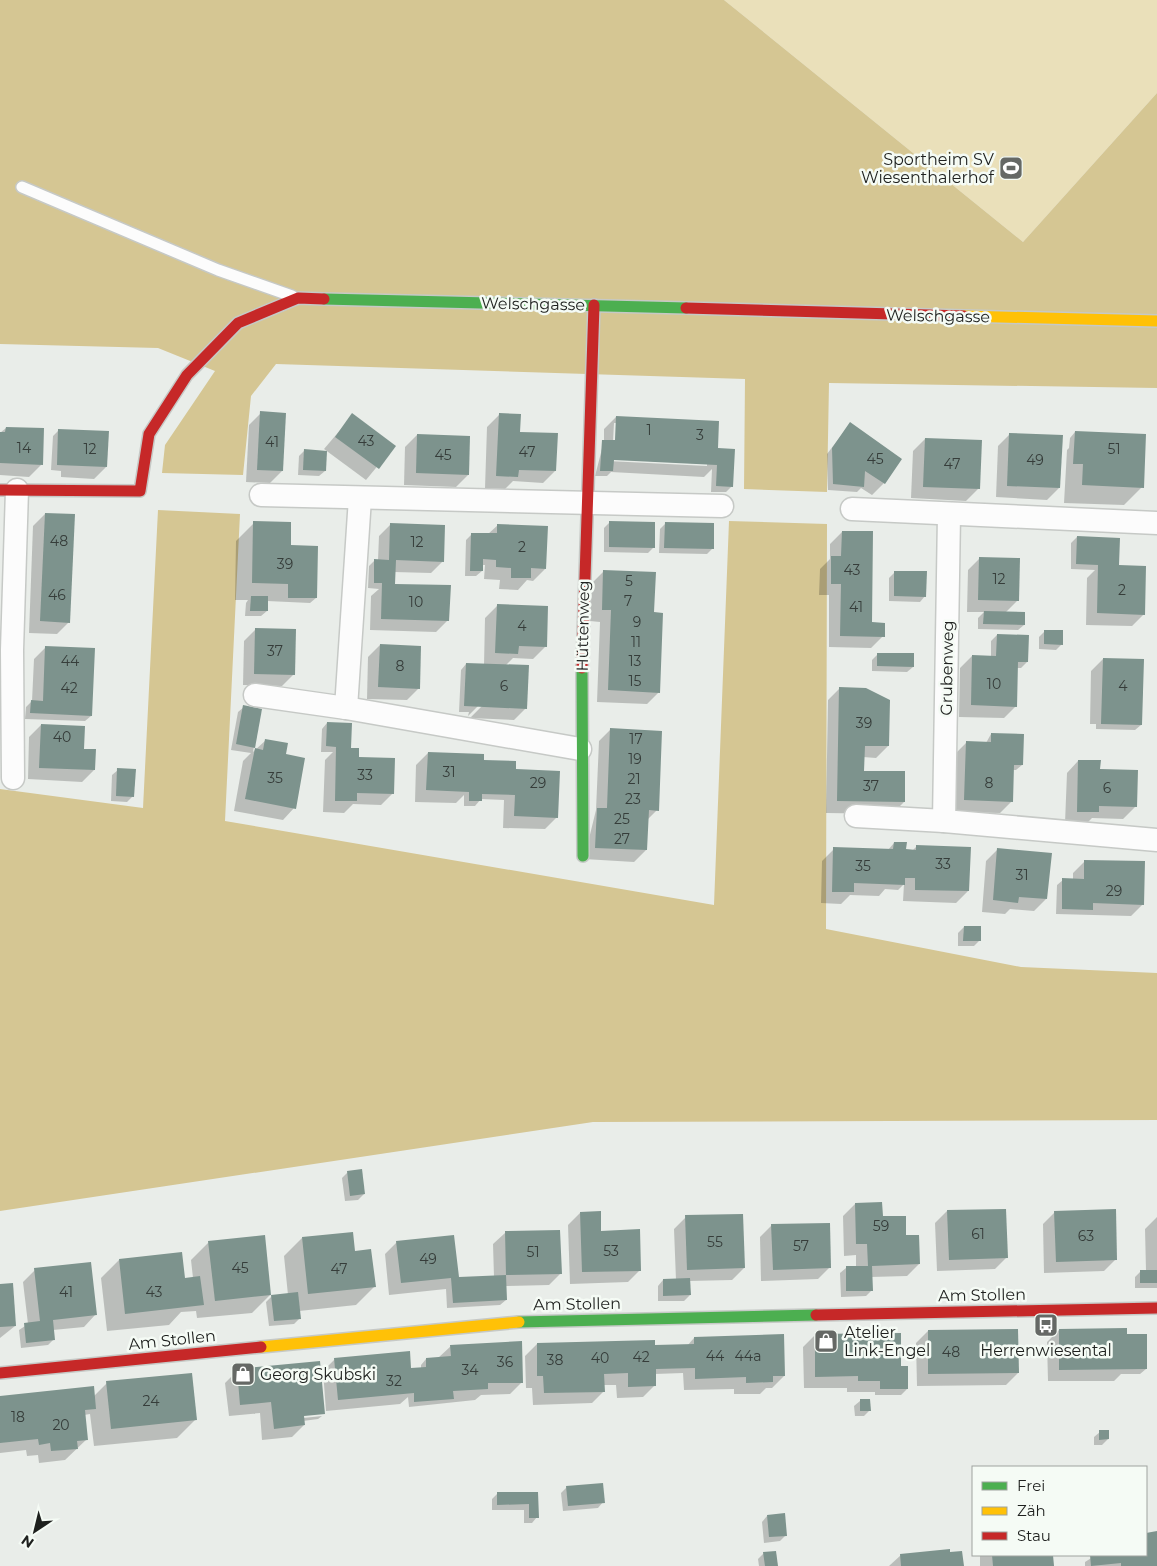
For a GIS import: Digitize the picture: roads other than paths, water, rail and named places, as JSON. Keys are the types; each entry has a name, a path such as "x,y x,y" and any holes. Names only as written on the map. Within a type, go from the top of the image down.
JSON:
{"street":[{"name":"Welschgasse","path":"13,778 6,650 9,490 140,491 149,434 187,375 238,323 298,298 1157,321"},
{"name":"Hüttenweg","path":"584,856 580,749 586,503 594,305"},
{"path":"261,495 722,506"},
{"path":"346,708 360,498"},
{"path":"852,509 949,515 1157,522"},
{"name":"Grubenweg","path":"944,821 949,515"},
{"path":"255,695 346,708 580,749"},
{"path":"856,816 944,821 1157,840"},
{"name":"Am Stollen","path":"0,1373 505,1322 1157,1308"}],"lane":[{"path":"22,187 218,270 298,298"}],"place":[{"name":"Sportheim SV Wiesenthalerhof","path":"1011,168"},
{"name":"Herrenwiesental","path":"1046,1325"},
{"name":"Atelier Link-Engel","path":"826,1341"},
{"name":"Georg Skubski","path":"243,1374"}]}
